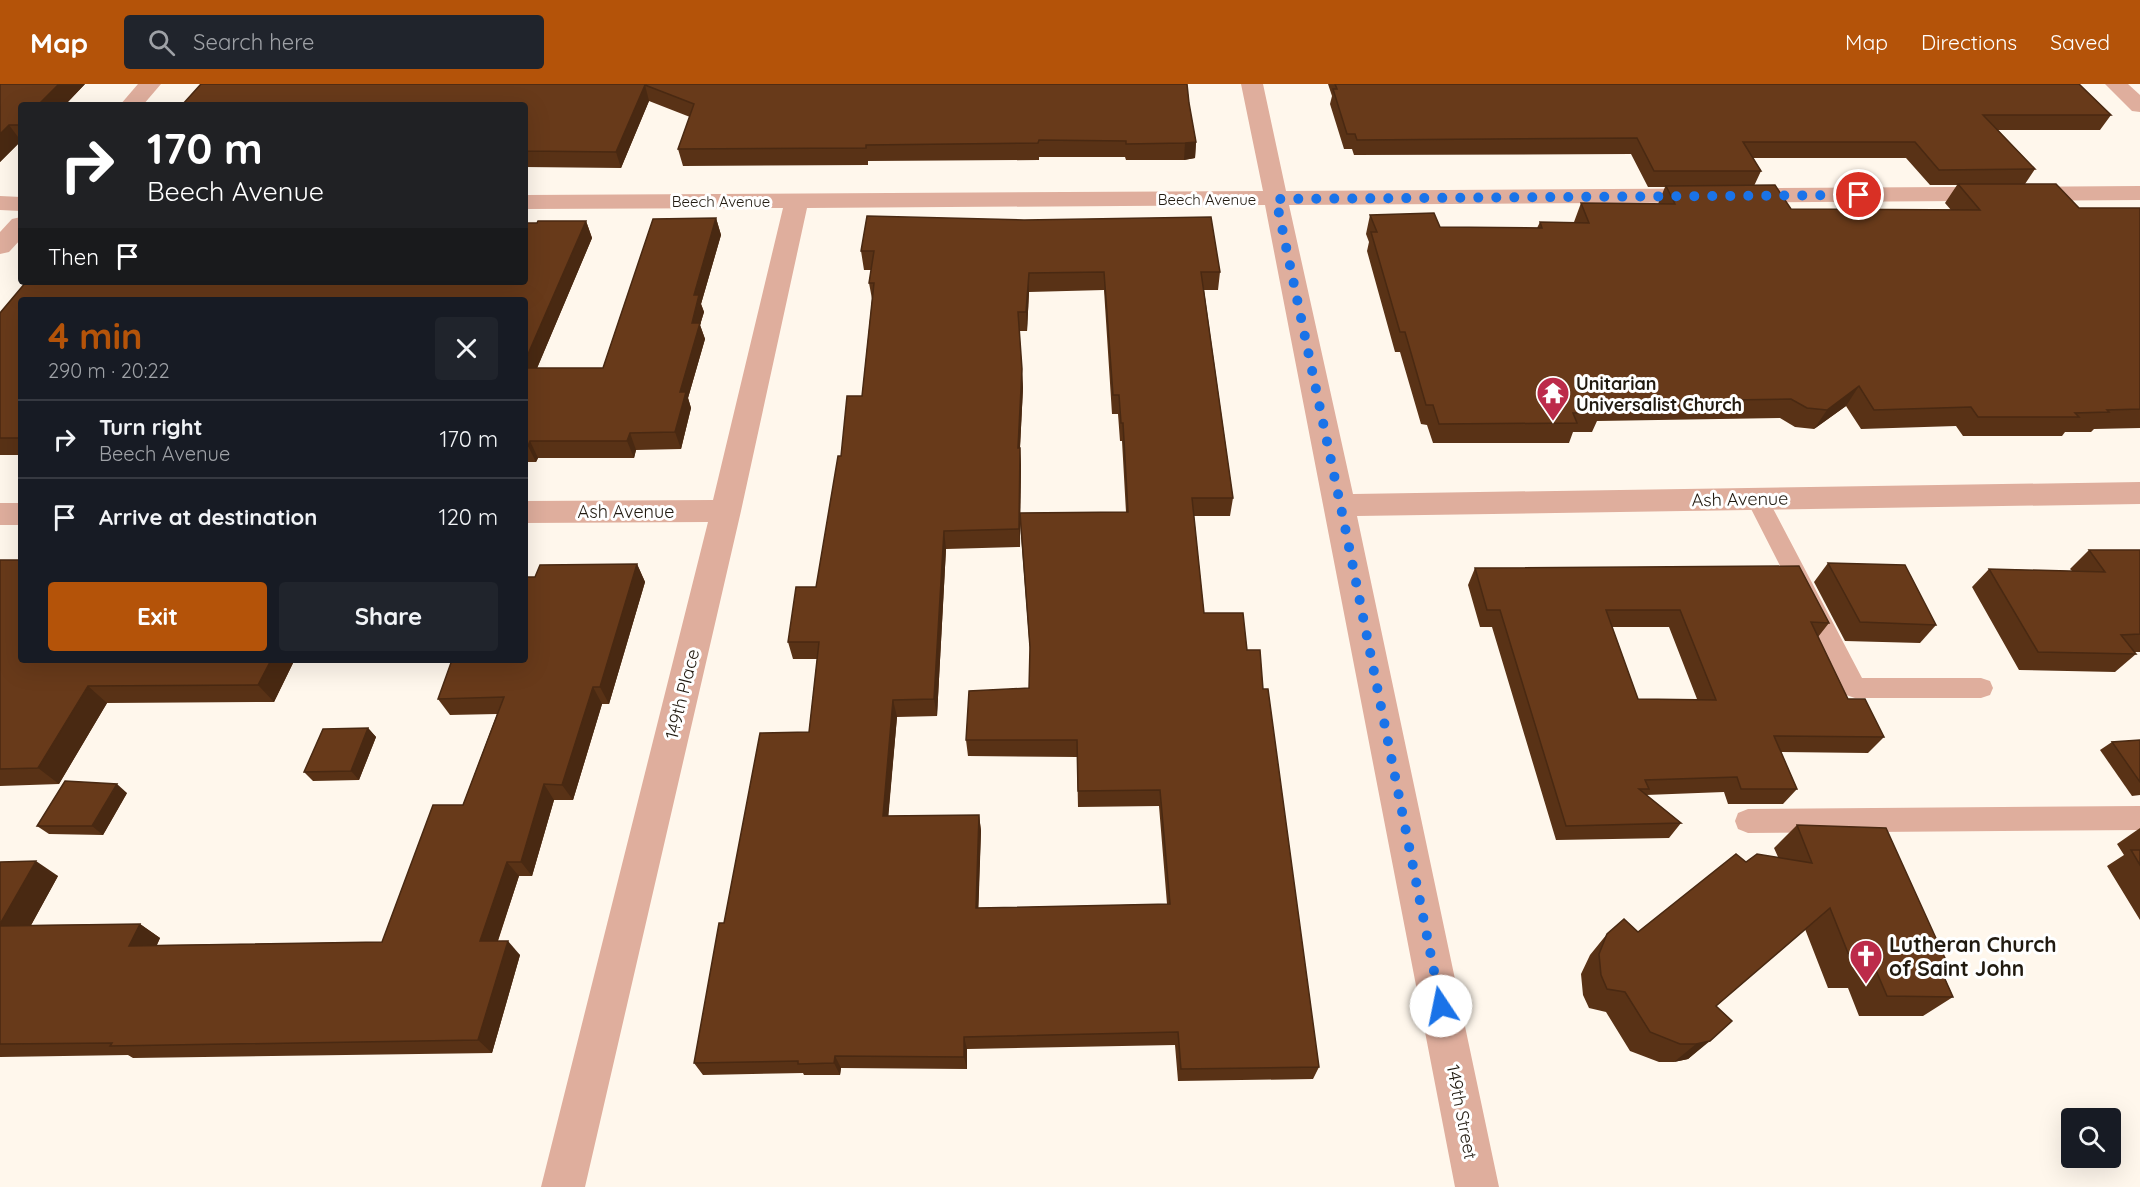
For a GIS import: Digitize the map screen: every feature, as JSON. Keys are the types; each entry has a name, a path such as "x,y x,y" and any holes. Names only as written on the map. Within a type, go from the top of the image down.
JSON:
{"street":[{"path":"134,102 150,84"},
{"name":"149th Street","path":"1252,84 1340,505 1477,1187"},
{"path":"2116,84 2140,106"},
{"name":"Beech Avenue","path":"528,202 2140,193"},
{"name":"149th Place","path":"563,1187 726,511 797,200"},
{"path":"0,203 18,204"},
{"path":"0,247 18,227"},
{"name":"Ash Avenue","path":"1340,505 2140,494"},
{"name":"Ash Avenue","path":"528,512 726,511"},
{"path":"0,514 18,514"}],"lane":[{"path":"1757,499 1855,688 1981,688"},
{"path":"1748,821 2140,818"}],"building":[{"path":"0,84 59,84 41,102 18,102 18,125 9,125 0,134"},
{"path":"201,84 1187,84 1196,142 1126,144 1126,141 1039,140 1038,143 866,145 866,148 678,149 694,104 645,85 616,152 528,151 528,102 185,102"},
{"path":"1335,84 2079,84 2111,115 1983,115 2035,169 1939,170 1915,142 1743,142 1761,171 1654,171 1637,138 1357,140 1355,134 1347,134 1333,89 1337,89"},
{"path":"1958,184 2056,184 2079,208 2140,208 2140,409 2075,413 2079,417 1978,417 1971,407 1874,410 1859,386 1827,410 1807,408 1791,399 1597,402 1601,413 1573,413 1577,423 1439,424 1433,405 1426,405 1405,332 1400,332 1371,232 1377,232 1370,215 1434,213 1440,227 1542,228 1540,222 1589,223 1581,203 1675,204 1666,186 1775,185 1791,209 1980,210"},
{"path":"867,216 1024,220 1211,217 1220,272 1201,272 1233,498 1192,498 1204,613 1243,613 1247,650 1260,650 1263,689 1268,689 1319,1067 1181,1069 1178,1032 964,1037 964,1057 835,1056 834,1063 798,1064 798,1061 694,1063 719,923 724,923 760,733 809,732 819,642 788,642 796,587 816,587 838,456 841,456 847,396 862,396 874,283 869,283 874,251 861,251","holes":["1104,272 1113,395 1119,395 1121,423 1123,423 1128,512 1020,513 1030,647 1029,688 969,691 966,740 1077,740 1078,791 1160,790 1170,904 976,908 979,815 883,816 893,700 934,699 944,531 1019,529 1020,448 1018,448 1022,369 1018,312 1026,312 1029,273"]},
{"path":"716,218 694,295 699,295 692,323 700,323 680,392 686,392 675,432 630,433 627,441 530,441 528,446 528,368 603,368 653,219"},
{"path":"538,221 586,221 528,354 528,297 18,297 18,438 0,438 0,313 23,285 528,285 528,223"},
{"path":"2089,550 2140,550 2140,634 2121,635 2136,654 2038,652 1989,569 2105,572"},
{"path":"0,560 18,560 18,663 269,663 258,685 88,686 38,768 0,769"},
{"path":"1828,563 1905,565 1936,625 1860,622"},
{"path":"637,564 600,687 593,687 562,785 544,784 521,862 507,862 480,941 508,941 478,1040 110,1046 112,1043 0,1044 0,926 140,924 129,946 382,942 433,805 463,805 504,697 438,699 451,663 528,663 528,577 535,577 540,565"},
{"path":"1799,566 1829,623 1811,622 1848,699 1865,699 1884,737 1774,736 1797,789 1741,789 1737,777 1645,780 1649,789 1639,789 1681,823 1566,826 1500,610 1487,610 1475,568","holes":["1606,610 1680,610 1716,700 1638,699"]},
{"path":"368,728 351,771 304,772 323,729"},
{"path":"2140,740 2140,782 2112,742"},
{"path":"65,781 117,784 92,826 37,826"},
{"path":"1797,825 1886,828 1950,969 1940,968 1953,997 1887,996 1875,968 1854,968 1830,908 1716,1006 1732,1021 1710,1041 1680,1044 1650,1032 1625,992 1607,989 1601,975 1599,954 1607,934 1624,919 1638,932 1736,854 1746,862 1757,854 1812,863"},
{"path":"2131,850 2140,850 2140,865"},
{"path":"36,861 0,924 0,862"}],"place":[{"name":"Unitarian Universalist Church","path":"1553,422"},
{"name":"Lutheran Church of Saint John","path":"1866,985"}],"route":[{"path":"1441,1006 1345,527 1276,199 1859,195"}]}
